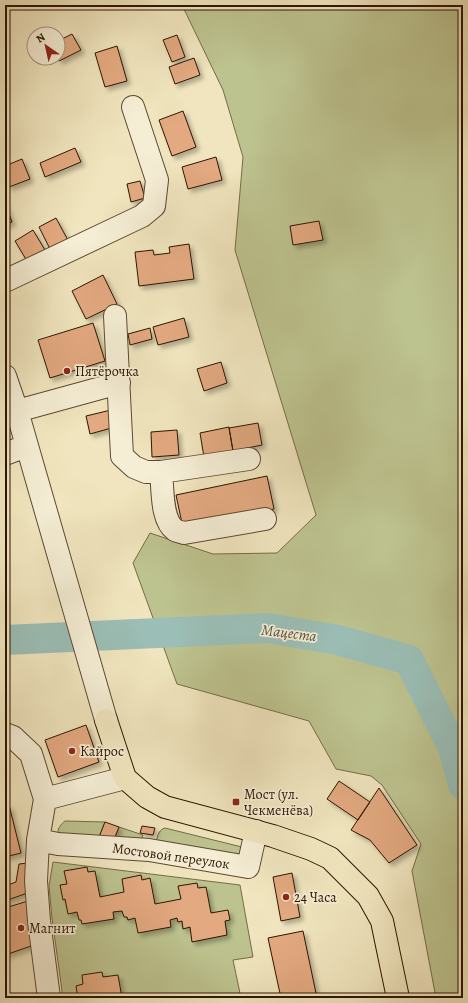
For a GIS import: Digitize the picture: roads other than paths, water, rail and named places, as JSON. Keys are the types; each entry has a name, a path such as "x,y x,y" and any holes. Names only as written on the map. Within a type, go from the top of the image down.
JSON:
{"main road":[{"path":"106,720 125,778 147,797 165,807 256,831 311,849 330,858 368,896 382,921 398,998"}],"street":[{"path":"5,281 142,216 154,206 157,180 133,107"},
{"path":"115,316 122,456 134,467 146,472 161,472 249,459"},
{"path":"5,376 17,411 106,720"},
{"path":"17,411 119,383"},
{"path":"5,454 26,446"},
{"path":"161,472 164,512 167,519 176,531 184,533 265,519"},
{"path":"5,734 13,737 31,754 45,798 48,842 36,882 49,998"},
{"path":"45,798 125,778"},
{"name":"Мостовой переулок","path":"48,842 149,850 248,867 256,831"}],"waterway":[{"name":"Мацеста","path":"5,640 268,628 338,640 409,660 453,748 463,785"}],"place":[{"name":"Пятёрочка","path":"67,371"},
{"name":"Кайрос","path":"72,751"},
{"name":"Мост (ул. Чекменёва)","path":"236,802"},
{"name":"24 Часа","path":"286,897"},
{"name":"Магнит","path":"21,928"}]}
